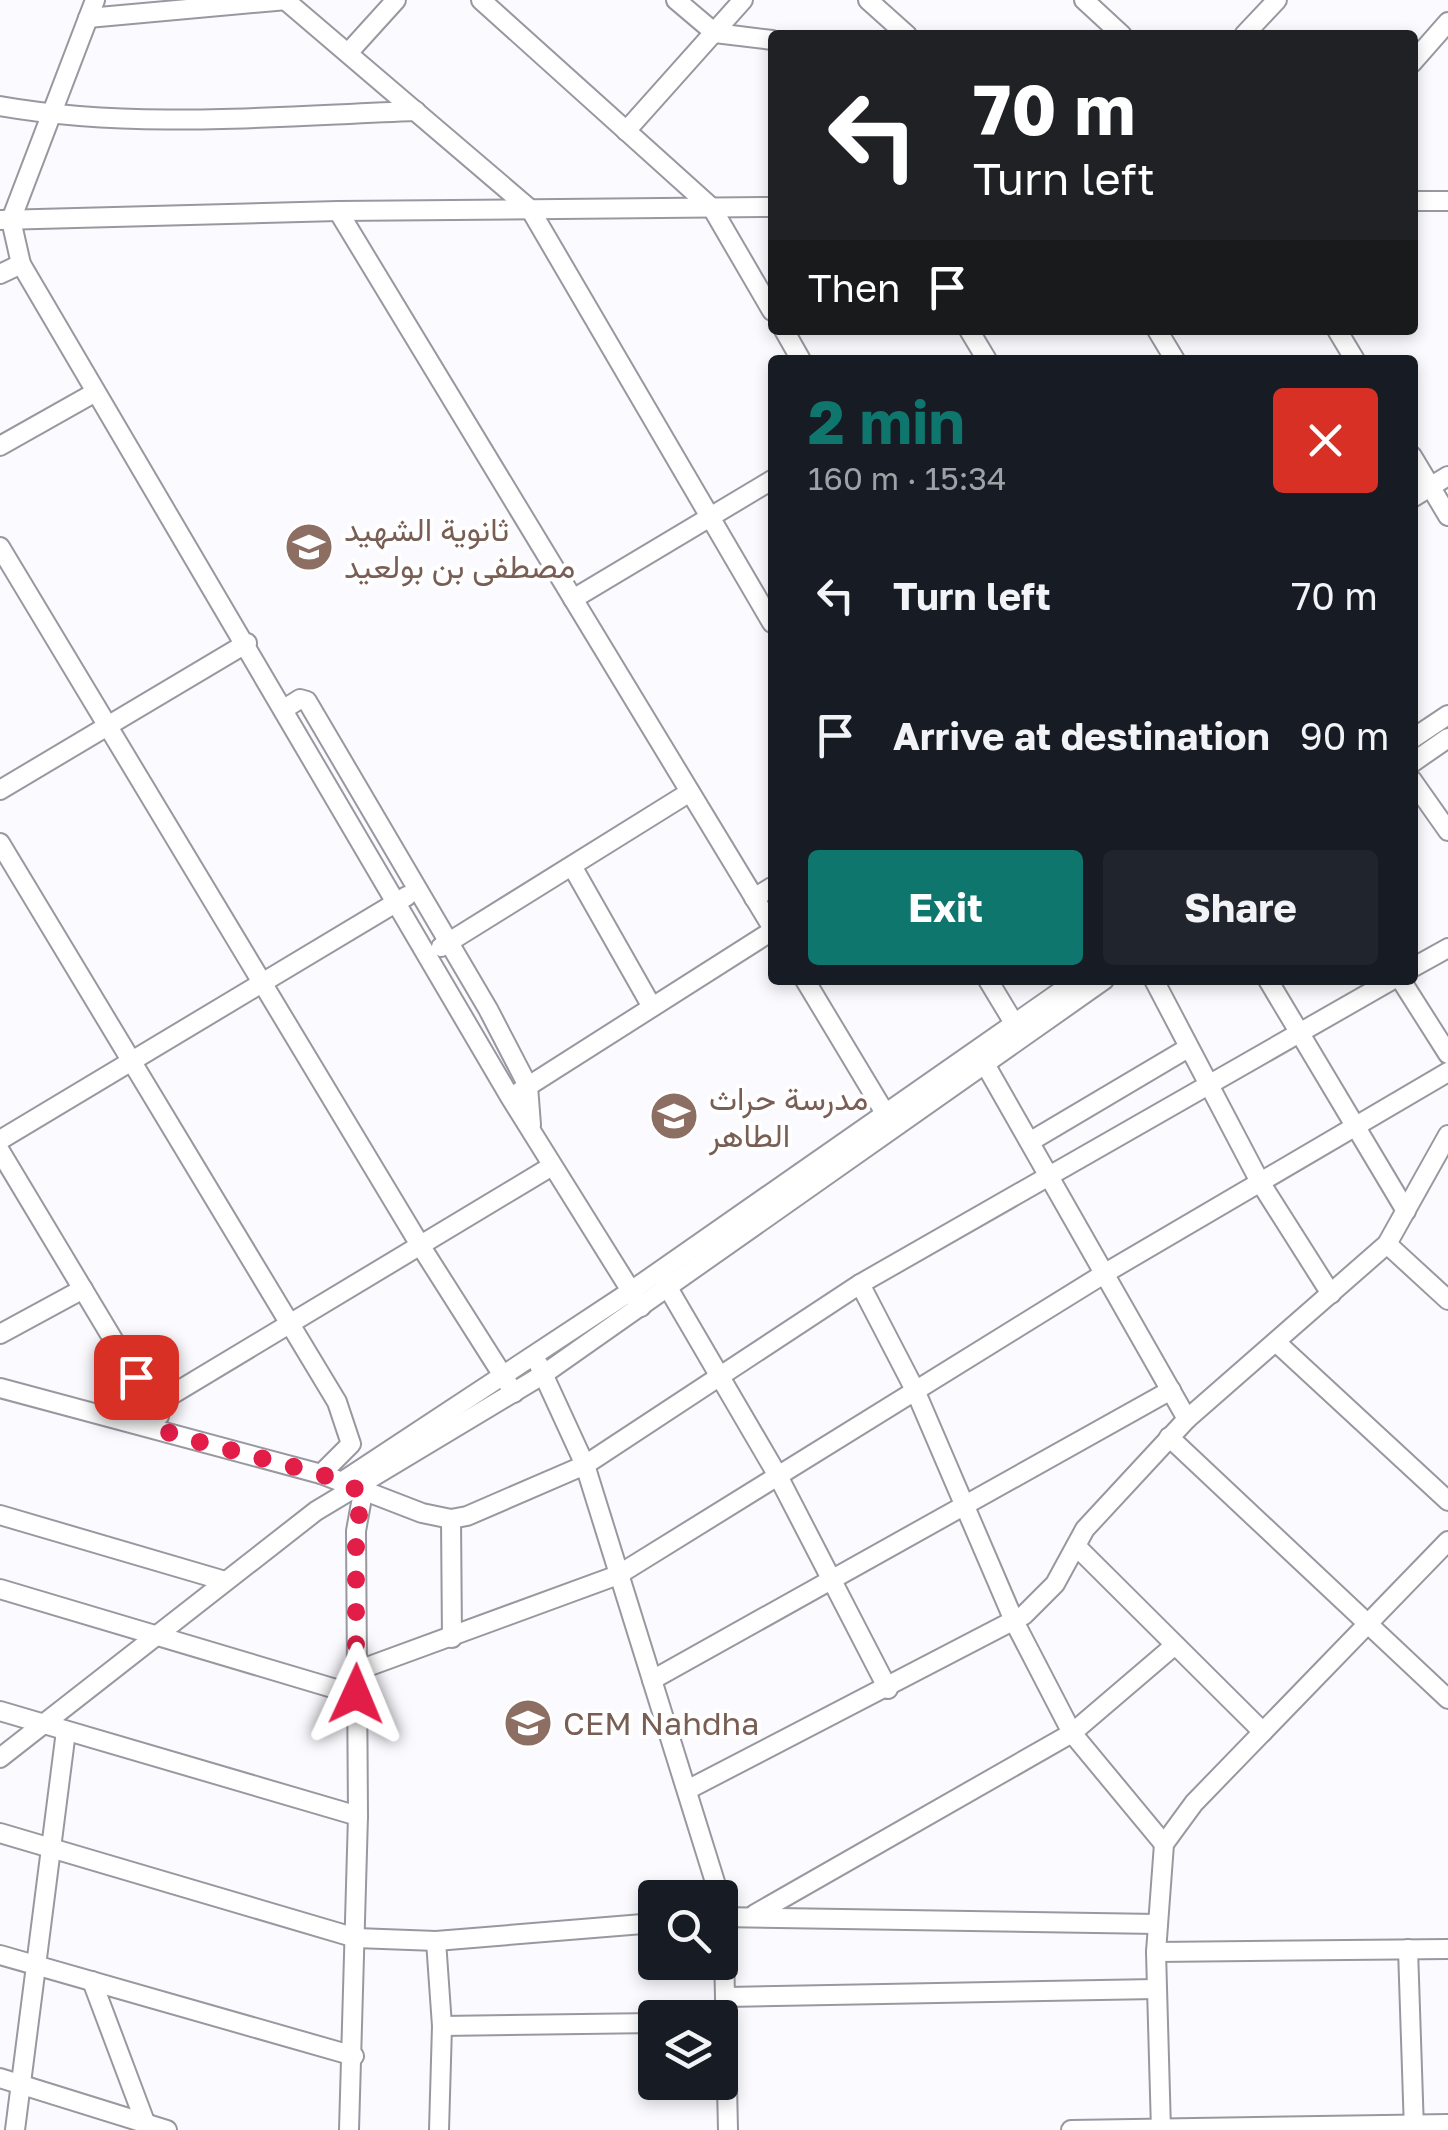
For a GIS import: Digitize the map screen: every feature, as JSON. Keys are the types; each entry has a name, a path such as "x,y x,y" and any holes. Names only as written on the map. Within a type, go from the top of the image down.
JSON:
{"street":[{"path":"95,0 6,220 21,264 94,393 247,643 510,1097 636,1299"},
{"path":"88,18 286,0 530,209 768,616"},
{"path":"348,53 396,0"},
{"path":"481,0 712,208 768,304"},
{"path":"676,0 715,33 768,40"},
{"path":"626,130 743,0"},
{"path":"868,0 901,30"},
{"path":"1084,0 1117,30"},
{"path":"1249,30 1277,0"},
{"path":"1418,57 1448,22"},
{"path":"0,106 51,115 164,120 416,111"},
{"path":"1418,201 1448,201"},
{"path":"6,220 338,211 768,207"},
{"path":"338,211 768,922"},
{"path":"0,274 21,264"},
{"path":"0,446 94,393"},
{"path":"1418,465 1448,516"},
{"path":"1418,494 1448,476"},
{"path":"573,599 768,482"},
{"path":"0,547 420,1245 509,1385"},
{"path":"0,790 247,643"},
{"path":"284,708 300,699 307,701 528,1086 531,1126"},
{"path":"1418,734 1448,715"},
{"path":"1418,759 1448,738"},
{"path":"1418,788 1448,830"},
{"path":"427,955 690,792"},
{"path":"0,842 337,1402 351,1434 347,1452 321,1474"},
{"path":"572,866 652,1008"},
{"path":"754,898 768,889"},
{"path":"0,1140 416,890"},
{"path":"510,1097 768,932"},
{"path":"1418,965 1448,948"},
{"path":"808,985 890,1121"},
{"path":"991,985 1019,1031"},
{"path":"890,1121 986,1064 1071,985"},
{"path":"0,1758 316,1511 509,1385 535,1356 636,1299 1019,1031 1096,985"},
{"path":"1156,985 1260,1182 1331,1294"},
{"path":"1271,985 1406,1211"},
{"path":"0,1388 321,1474 352,1488 451,1519 486,1510 585,1465 860,1284 1383,985"},
{"path":"1404,985 1448,1054"},
{"path":"1031,1141 1188,1048"},
{"path":"986,1064 1107,1272 1186,1419"},
{"path":"356,1672 618,1575 1107,1272 1448,1072"},
{"path":"689,1790 1015,1623 1055,1584 1105,1505 1186,1419 1388,1244 1448,1135"},
{"path":"0,1151 170,1434"},
{"path":"153,1406 552,1166"},
{"path":"1388,1244 1448,1300"},
{"path":"664,1280 778,1476 888,1690"},
{"path":"860,1284 915,1390 1015,1623 1072,1733 1164,1844"},
{"path":"0,1334 83,1289"},
{"path":"509,1385 544,1374 636,1299"},
{"path":"1276,1342 1448,1500"},
{"path":"535,1356 585,1465 715,1880"},
{"path":"652,1680 1171,1390"},
{"path":"1169,1437 1448,1699"},
{"path":"349,2130 358,1816 356,1532 352,1488"},
{"path":"0,1515 224,1581"},
{"path":"451,1519 452,1638"},
{"path":"1160,2129 1156,1952 1164,1844 1194,1804 1448,1542"},
{"path":"1076,1546 1263,1732"},
{"path":"0,1590 356,1694"},
{"path":"754,1914 1072,1733 1175,1644"},
{"path":"0,1711 358,1816"},
{"path":"15,2130 66,1731"},
{"path":"0,1833 356,1938 436,1941 638,1924"},
{"path":"738,1916 1158,1924"},
{"path":"436,1941 442,2026 439,2130"},
{"path":"1408,1949 1415,2127"},
{"path":"1156,1952 1448,1949"},
{"path":"0,1955 354,2056"},
{"path":"725,1980 726,2000"},
{"path":"92,1982 145,2122"},
{"path":"726,1997 1156,1988"},
{"path":"442,2026 638,2023"},
{"path":"0,2078 168,2130"},
{"path":"727,2100 728,2130"},
{"path":"1071,2130 1448,2124"}],"place":[{"name":"ثانوية الشهيد مصطفى بن بولعيد","path":"309,547"},
{"name":"مدرسة حراث الطاهر","path":"674,1116"},
{"name":"CEM Nahdha","path":"528,1723"}],"route":[{"path":"136,1377 170,1434 321,1474 363,1492 356,1532 356,1694"}]}
